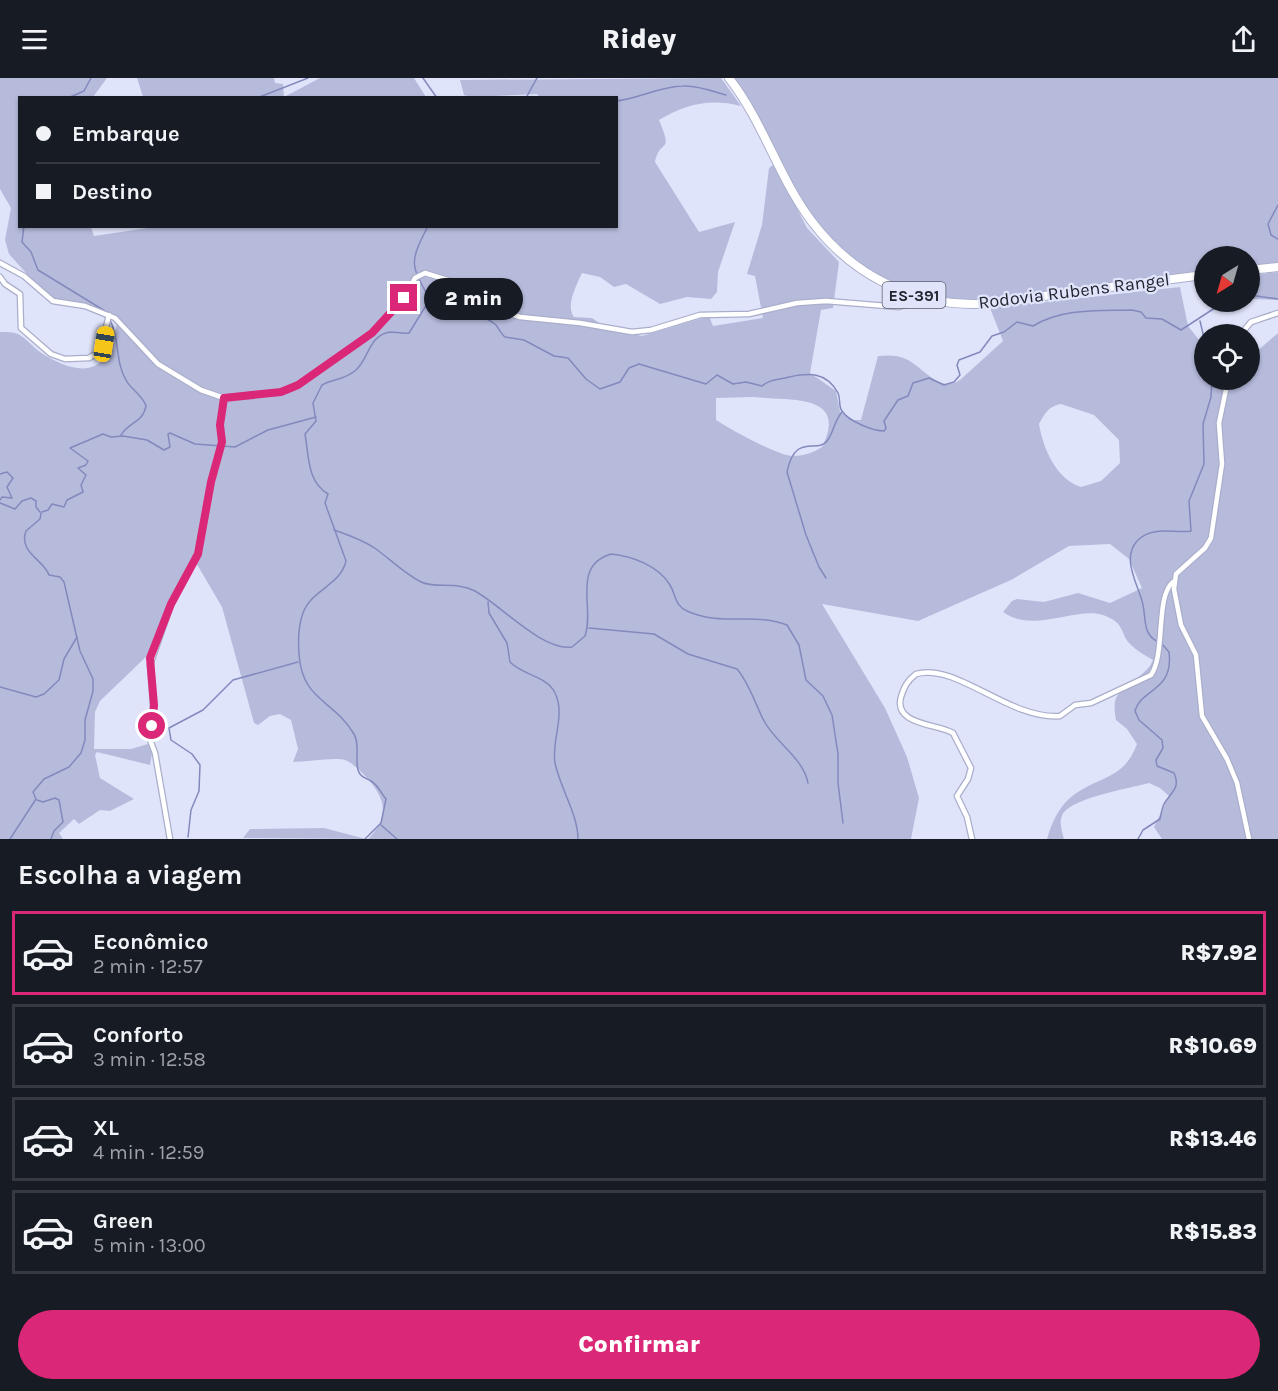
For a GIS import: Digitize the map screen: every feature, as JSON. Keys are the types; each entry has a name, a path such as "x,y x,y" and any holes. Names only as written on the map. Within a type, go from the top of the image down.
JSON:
{"main road":[{"name":"Rodovia Rubens Rangel","path":"729,78 753,113 803,208 829,243 845,259 878,280 928,298 958,303 994,303 1194,276"},
{"path":"1260,269 1278,267"}],"street":[{"path":"0,263 24,276 53,301 85,306 119,320 158,364 201,390 224,398 281,392 298,385 372,333 404,298 415,279 425,273 454,282 497,309 514,315 632,333 651,330 700,315 748,314 797,303 826,301 899,307 928,298"},
{"path":"0,278 20,294 22,330 56,357 89,358 100,351 108,315"},
{"path":"1249,324 1278,313"},
{"path":"972,839 967,817 957,796 970,773 969,763 950,731 912,720 902,711 900,702 907,683 916,674 940,672 1005,704 1060,716 1077,704 1091,703 1151,675 1161,635 1166,591 1179,570 1205,548 1211,538 1222,464 1220,423 1226,390"},
{"path":"170,839 155,753 149,736 154,717 150,665 171,604 197,557 211,482 221,444 220,425 224,398"},
{"path":"1173,582 1181,625 1196,655 1203,716 1235,777 1249,839"}],"shaded area":[{"path":"0,78 107,78 94,96 18,96 18,228 91,228 94,236 148,228 618,228 618,96 539,96 537,94 468,96 464,95 460,80 721,78 741,106 719,103 698,104 659,120 666,143 657,154 655,162 699,232 735,222 718,272 717,292 711,299 687,297 660,304 626,284 614,287 600,277 582,273 571,301 574,317 592,318 605,327 642,336 709,316 713,326 763,318 755,276 747,274 762,225 769,168 774,164 807,228 839,262 833,308 821,310 810,373 836,391 840,412 852,420 861,420 878,356 903,358 939,382 946,384 960,380 1003,341 990,308 1180,287 1188,326 1194,334 1194,390 1260,390 1260,348 1278,333 1278,839 1162,839 1154,827 1169,796 1160,788 1149,783 1076,804 1062,816 1064,839 1047,839 1056,817 1070,798 1117,772 1131,756 1137,744 1127,729 1116,720 1115,701 1123,689 1145,671 1153,660 1133,647 1119,625 1103,615 1093,613 1028,620 1015,618 1003,612 1012,601 1017,599 1044,602 1078,593 1110,603 1142,588 1129,559 1110,544 1069,546 1011,580 918,621 822,604 885,708 907,757 919,798 911,839 368,839 380,823 383,808 378,793 367,778 354,765 345,760 293,762 298,749 291,720 280,714 270,716 258,725 254,723 222,607 195,561 168,604 150,653 100,701 95,712 94,749 131,749 148,744 152,754 150,765 97,752 95,755 100,778 134,799 110,811 100,810 79,824 74,819 59,833 63,839 0,839 0,332 18,334 55,361 81,368 92,367 101,362 114,340 117,322 100,309 54,300 43,292 9,254 5,240 11,208 0,189","holes":["754,397 812,403 822,409 828,417 828,430 822,447 804,455 785,455 753,441 716,420 716,398","1061,404 1094,415 1119,440 1120,463 1101,481 1081,487 1064,477 1052,462 1039,424 1053,406"]},
{"path":"137,78 274,78 275,83 283,84 284,96 143,96"},
{"path":"320,78 414,78 425,96 286,96"},
{"path":"732,78 1278,78 1278,264 1260,266 1260,246 1194,246 1194,273 974,300 931,295 899,288 878,278 854,262 812,219 743,93"},
{"path":"1278,272 1278,300 1260,299 1260,275"},
{"path":"324,828 366,839 243,838 250,829"}],"waterway":[{"path":"73,96 84,91 91,78"},
{"path":"262,96 308,78"},
{"path":"423,78 436,96"},
{"path":"527,96 537,78"},
{"path":"618,101 683,86 699,87 726,95"},
{"path":"1278,205 1268,224 1271,235 1278,239"},
{"path":"24,228 22,242 31,252 38,270 105,311"},
{"path":"427,228 417,249 414,264 419,280 431,302"},
{"path":"1260,296 1278,299"},
{"path":"365,839 381,823 386,799 376,785 359,772 357,742 354,734 346,722 312,691 301,669 299,633 303,613 313,598 338,576 346,561 325,503 328,494 316,482 308,460 305,434 316,421 313,403 322,385 347,376 356,370 373,342 383,334 409,333 427,304 432,303 475,314 491,321 505,337 524,340 554,356 568,358 586,379 600,389 620,382 629,368 639,364 706,384 717,375 733,384 746,382 762,386 771,381 789,377 816,375 833,386 839,395 841,409 845,415 861,425 884,431 886,428 884,421 898,400 908,396 913,383 929,378 944,385 954,382 960,375 957,365 959,360 980,352 992,336 1004,332 1017,322 1033,326 1044,320 1069,313 1132,310 1141,312 1146,318 1162,319 1181,330 1209,312"},
{"path":"110,320 123,373 146,406 142,416 127,427 121,435"},
{"path":"1158,642 1147,629 1142,601 1130,562 1131,554 1133,547 1144,535 1157,531 1191,531 1189,501 1204,464 1203,424 1211,390"},
{"path":"826,578 806,535 787,472 795,452 806,446 818,446 827,441 842,412"},
{"path":"42,512 48,510 52,504 64,507 67,500 83,492 81,485 86,475 78,468 86,465 88,461 70,448 103,434 111,437 123,436 147,440 164,450 170,447 168,434 170,433 195,444 235,447 268,430 316,417"},
{"path":"0,474 7,472 13,478 7,487 12,498 2,497 0,500"},
{"path":"0,503 15,509 22,501 31,498 36,501 36,507 40,512"},
{"path":"10,839 36,799 33,792 44,779 69,767 81,753 85,740 85,720 93,691 93,679 80,651 64,582 60,577 49,575 26,545 24,538 26,531 40,519 41,513"},
{"path":"334,530 371,546 421,582 461,586 475,591 535,635 560,646 572,647 585,636 588,613 587,589 591,568 599,560 611,554 628,557 659,572 670,585 678,603 687,611 713,618 775,621 787,625 799,645 806,680 823,696 832,715 838,754 838,783 843,823"},
{"path":"488,602 489,613 507,643 510,662 546,683 555,693 559,710 555,763 575,820 578,839"},
{"path":"589,628 654,634 688,654 737,669 763,719 800,765 808,783"},
{"path":"0,687 36,697 44,694 59,680 64,659 77,637"},
{"path":"1138,839 1143,830 1160,819 1164,804 1176,786 1174,773 1157,766 1156,760 1163,748 1162,740 1139,720 1135,711 1138,704 1167,675 1169,652 1162,644"},
{"path":"188,837 191,810 199,791 200,765 192,754 171,740 169,728 203,710 233,680 298,662"},
{"path":"37,800 43,802 55,798 59,800 63,822 54,831 51,839"},
{"path":"381,825 397,839"}],"route":[{"path":"152,726 154,705 150,658 171,604 198,554 211,482 222,442 220,425 224,398 289,390 372,333 404,298"}]}
